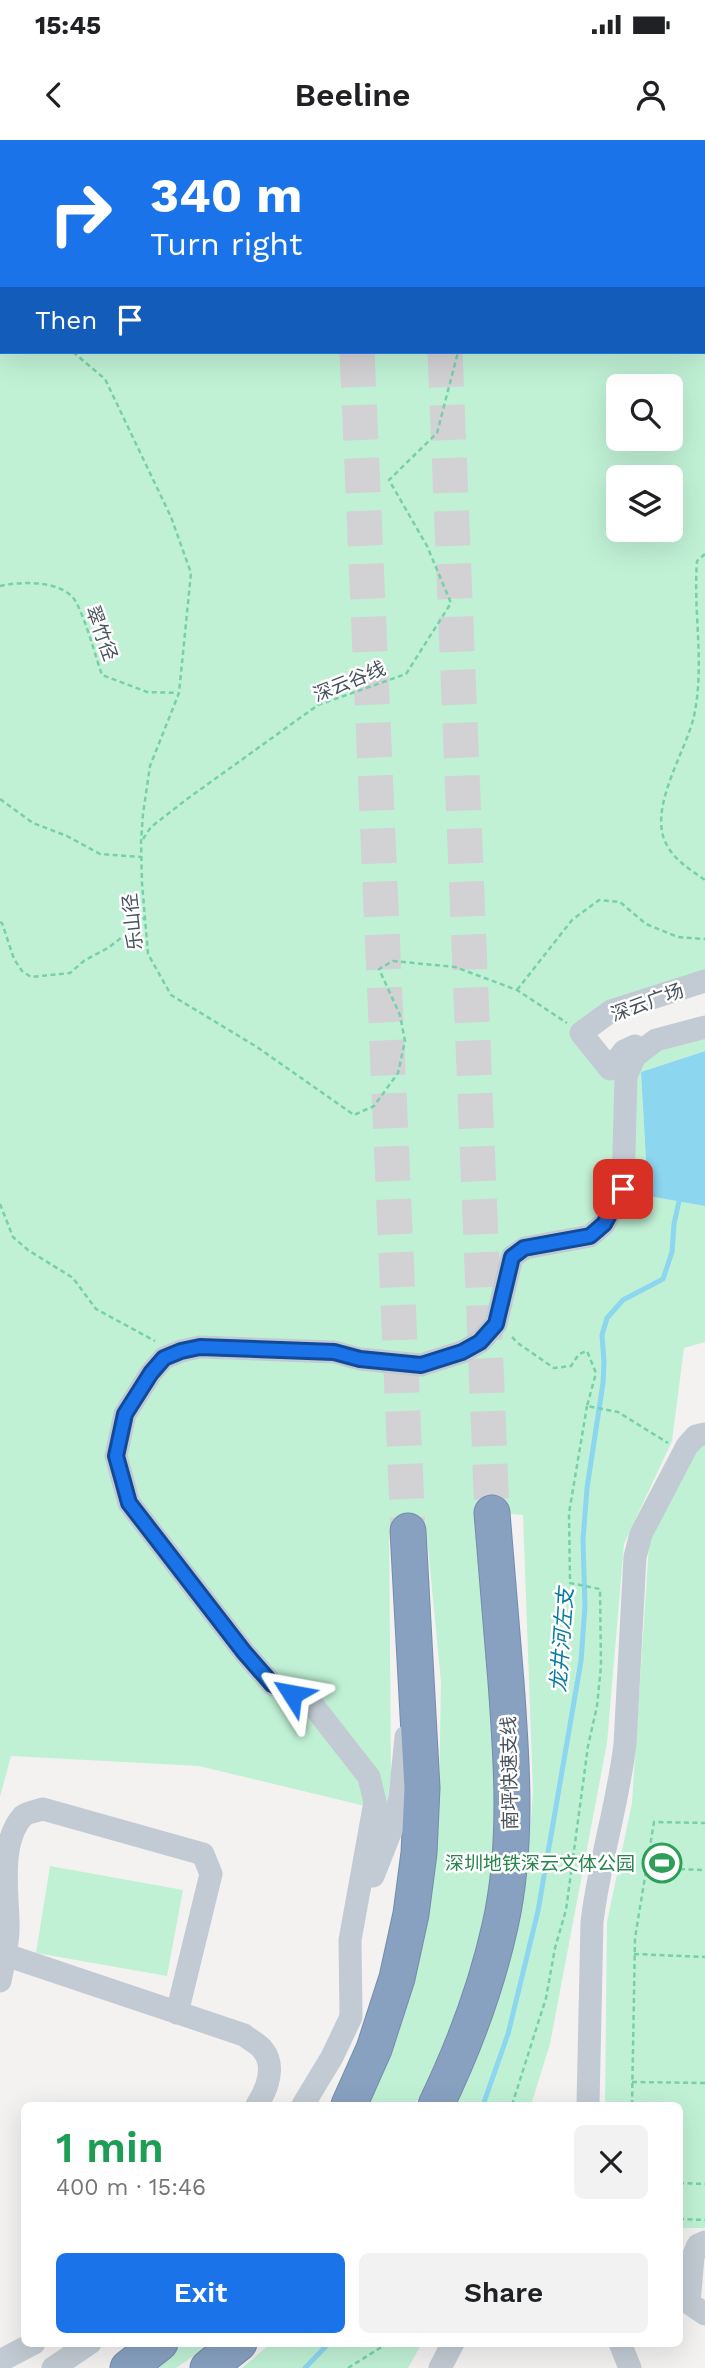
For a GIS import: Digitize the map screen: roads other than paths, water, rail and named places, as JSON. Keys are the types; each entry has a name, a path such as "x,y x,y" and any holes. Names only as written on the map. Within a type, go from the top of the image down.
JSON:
{"highway":[{"name":"南坪快速支线","path":"437,2102 460,2054 485,1986 501,1923 509,1864 512,1772 492,1513"},
{"path":"350,2102 374,2049 397,1978 418,1866 422,1788 408,1531"},
{"path":"128,2368 155,2347"},
{"path":"208,2368 234,2347"}],"street":[{"name":"深云广场","path":"705,981 611,1011 581,1033 610,1069 624,1051 654,1037 705,1026"},
{"path":"305,2102 332,2057 351,2017 350,1940 375,1802 369,1777 312,1704 272,1684 244,1652 129,1503 116,1456 125,1414 164,1358 200,1347 334,1352 360,1359 421,1365 480,1342 496,1324 512,1257 524,1248 590,1236 604,1224 623,1189 626,1076 635,1056 656,1040 705,1026"},
{"path":"588,2102 592,1922 625,1744 635,1557 642,1534 687,1446 696,1436 705,1434"},
{"path":"350,1940 392,1828 400,1797 414,1647"},
{"path":"0,1981 6,1955 8,1922 3,1849 12,1829 23,1815 43,1809 203,1854 211,1874 177,2012"},
{"path":"6,1955 244,2035 264,2050 270,2067 265,2093 259,2102"},
{"path":"320,2102 332,2057"},
{"path":"705,2242 698,2245 693,2257 689,2303 705,2314"},
{"path":"0,2361 26,2347"},
{"path":"60,2356 81,2347"},
{"path":"440,2368 451,2347"},
{"path":"621,2347 629,2368"}],"water":[{"path":"705,1051 705,1206 648,1196 641,1072"}],"waterway":[{"name":"龙井河左支","path":"484,2102 508,2034 538,1911 581,1661 585,1606 583,1540 587,1488 603,1383 602,1335 607,1318 623,1300 663,1279 672,1252 679,1201"},
{"name":"龙井河左支","path":"305,2368 325,2347"}],"tunnel":[{"path":"357,354 408,1531"},
{"path":"445,354 492,1513"}],"place":[{"name":"深圳地铁深云文体公园","path":"662,1863"}]}
